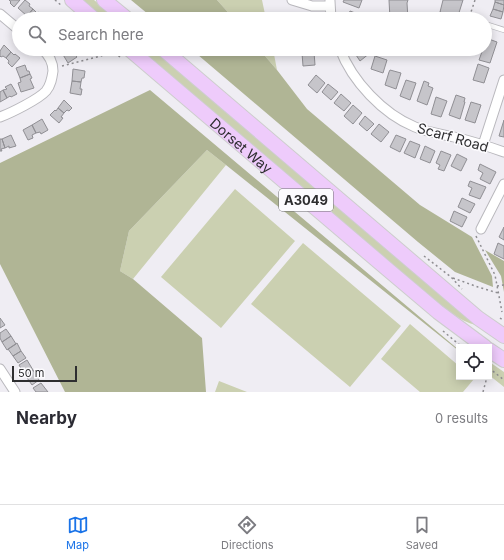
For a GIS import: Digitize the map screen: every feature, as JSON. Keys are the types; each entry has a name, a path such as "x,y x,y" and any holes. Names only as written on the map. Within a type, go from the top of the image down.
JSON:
{"highway":[{"path":"72,0 86,12"},
{"path":"104,0 119,12"},
{"name":"Dorset Way","path":"137,56 438,312 481,344"},
{"name":"Dorset Way","path":"171,56 478,318 504,336"},
{"name":"A3049","path":"478,318 504,331"},
{"path":"492,352 504,360"}],"street":[{"path":"292,0 312,6 330,3"},
{"path":"0,14 12,24"},
{"path":"0,117 20,108 46,92 52,79 53,66 49,56"},
{"name":"Scarf Road","path":"343,56 352,73 364,89 379,104 397,117 415,127 504,152"},
{"path":"483,145 504,80"},
{"path":"481,224 504,184"},
{"path":"0,369 15,392"}],"lane":[{"path":"492,26 504,30"}],"path":[{"path":"471,12 475,0"},
{"path":"61,66 101,56"},
{"path":"481,224 476,236 494,275 502,312"},
{"path":"451,277 498,293"},
{"path":"497,286 504,285"},
{"path":"492,371 504,380"},
{"path":"483,392 486,380"}],"green space":[{"path":"79,0 94,0 109,12 94,12"},
{"path":"131,0 217,0 228,12 146,12"},
{"path":"217,0 262,0 265,12 228,12"},
{"path":"146,56 161,56 469,316 476,325 459,318 433,299"},
{"path":"199,56 265,56 307,109 420,205 472,237 492,276 493,287 455,272"},
{"path":"265,56 274,56 277,70"},
{"path":"150,90 456,349 207,150 129,231 120,271 133,279 202,338 206,392 65,392 0,264 0,163"},
{"path":"207,150 226,165 133,279 120,271 129,231"},
{"path":"235,189 295,241 221,328 161,277"},
{"path":"303,243 401,326 350,387 251,304"},
{"path":"485,250 504,261 504,292 501,276"},
{"path":"410,324 456,363 456,380 473,380 463,392 420,392 381,359"},
{"path":"492,364 504,372 504,387 492,377"},
{"path":"219,381 247,392 215,392"}],"building":[{"path":"9,0 20,0 14,7"},
{"path":"25,0 33,9 30,12 22,12 18,8"},
{"path":"344,0 362,0 359,8 343,2"},
{"path":"389,0 408,0 408,12 390,12"},
{"path":"443,0 463,0 459,12 440,12"},
{"path":"495,0 504,0 504,5 495,2"},
{"path":"495,2 504,5 503,12 493,9"},
{"path":"493,9 503,12 501,19 492,17"},
{"path":"492,40 497,42 490,63 479,60 480,56 492,56"},
{"path":"4,45 11,52 6,58 0,56 0,51"},
{"path":"11,52 12,56 18,56 20,58 12,67 6,58"},
{"path":"64,56 77,57 68,63"},
{"path":"302,56 314,56 315,65 303,66"},
{"path":"357,56 366,56 360,61"},
{"path":"375,56 387,60 383,73 371,69"},
{"path":"478,64 489,68 484,83 473,80"},
{"path":"25,65 30,74 20,78 16,68"},
{"path":"73,69 85,71 84,78 82,78 81,82 72,81"},
{"path":"390,70 401,73 396,89 385,85"},
{"path":"30,74 32,78 30,79 34,88 21,92 18,83 21,82 20,78"},
{"path":"316,75 325,83 317,93 308,85"},
{"path":"406,80 416,83 410,100 400,96"},
{"path":"72,81 81,82 81,95 70,93"},
{"path":"424,81 429,83 428,86 433,88 427,105 417,101"},
{"path":"11,84 17,94 7,98 3,90 7,89 5,87"},
{"path":"328,84 338,92 331,100 322,92"},
{"path":"3,90 7,98 0,102 0,92"},
{"path":"341,94 351,103 344,111 334,103"},
{"path":"456,95 465,98 460,119 449,115"},
{"path":"436,97 447,101 441,117 431,114"},
{"path":"64,100 72,108 64,113 58,108"},
{"path":"471,102 481,105 475,123 465,120"},
{"path":"353,105 362,113 353,124 344,116"},
{"path":"58,108 64,113 61,117 63,118 59,123 50,115"},
{"path":"365,116 374,124 367,131 359,124"},
{"path":"42,119 48,130 41,134 40,132 36,133 32,125"},
{"path":"504,120 504,137 499,136"},
{"path":"379,124 389,132 381,142 371,134"},
{"path":"32,125 36,133 32,135 33,138 28,140 23,130"},
{"path":"11,135 16,146 9,148 9,146 5,148 2,139"},
{"path":"396,135 406,139 400,152 390,147"},
{"path":"0,139 2,139 5,148 1,149 2,151 0,151"},
{"path":"410,141 420,145 415,158 404,153"},
{"path":"425,146 435,151 430,163 420,159"},
{"path":"441,151 451,155 444,171 438,169 440,165 436,163"},
{"path":"457,154 467,159 461,171 451,166"},
{"path":"480,164 496,172 490,184 480,179 483,173 478,170"},
{"path":"470,181 486,187 480,199 469,195 472,188 468,186"},
{"path":"462,198 475,204 470,213 458,207"},
{"path":"454,211 467,217 462,227 450,221"},
{"path":"504,227 504,240 499,237"},
{"path":"498,243 504,246 504,259 494,254"},
{"path":"0,318 5,325 0,328"},
{"path":"6,329 11,336 2,342 0,333"},
{"path":"11,336 16,344 7,350 2,342"},
{"path":"17,343 21,351 13,356 8,349"},
{"path":"21,351 26,358 18,363 13,356"},
{"path":"27,360 33,370 25,375 19,365"},
{"path":"33,370 39,380 32,385 25,375"},
{"path":"41,383 48,392 36,392 33,388"}]}
